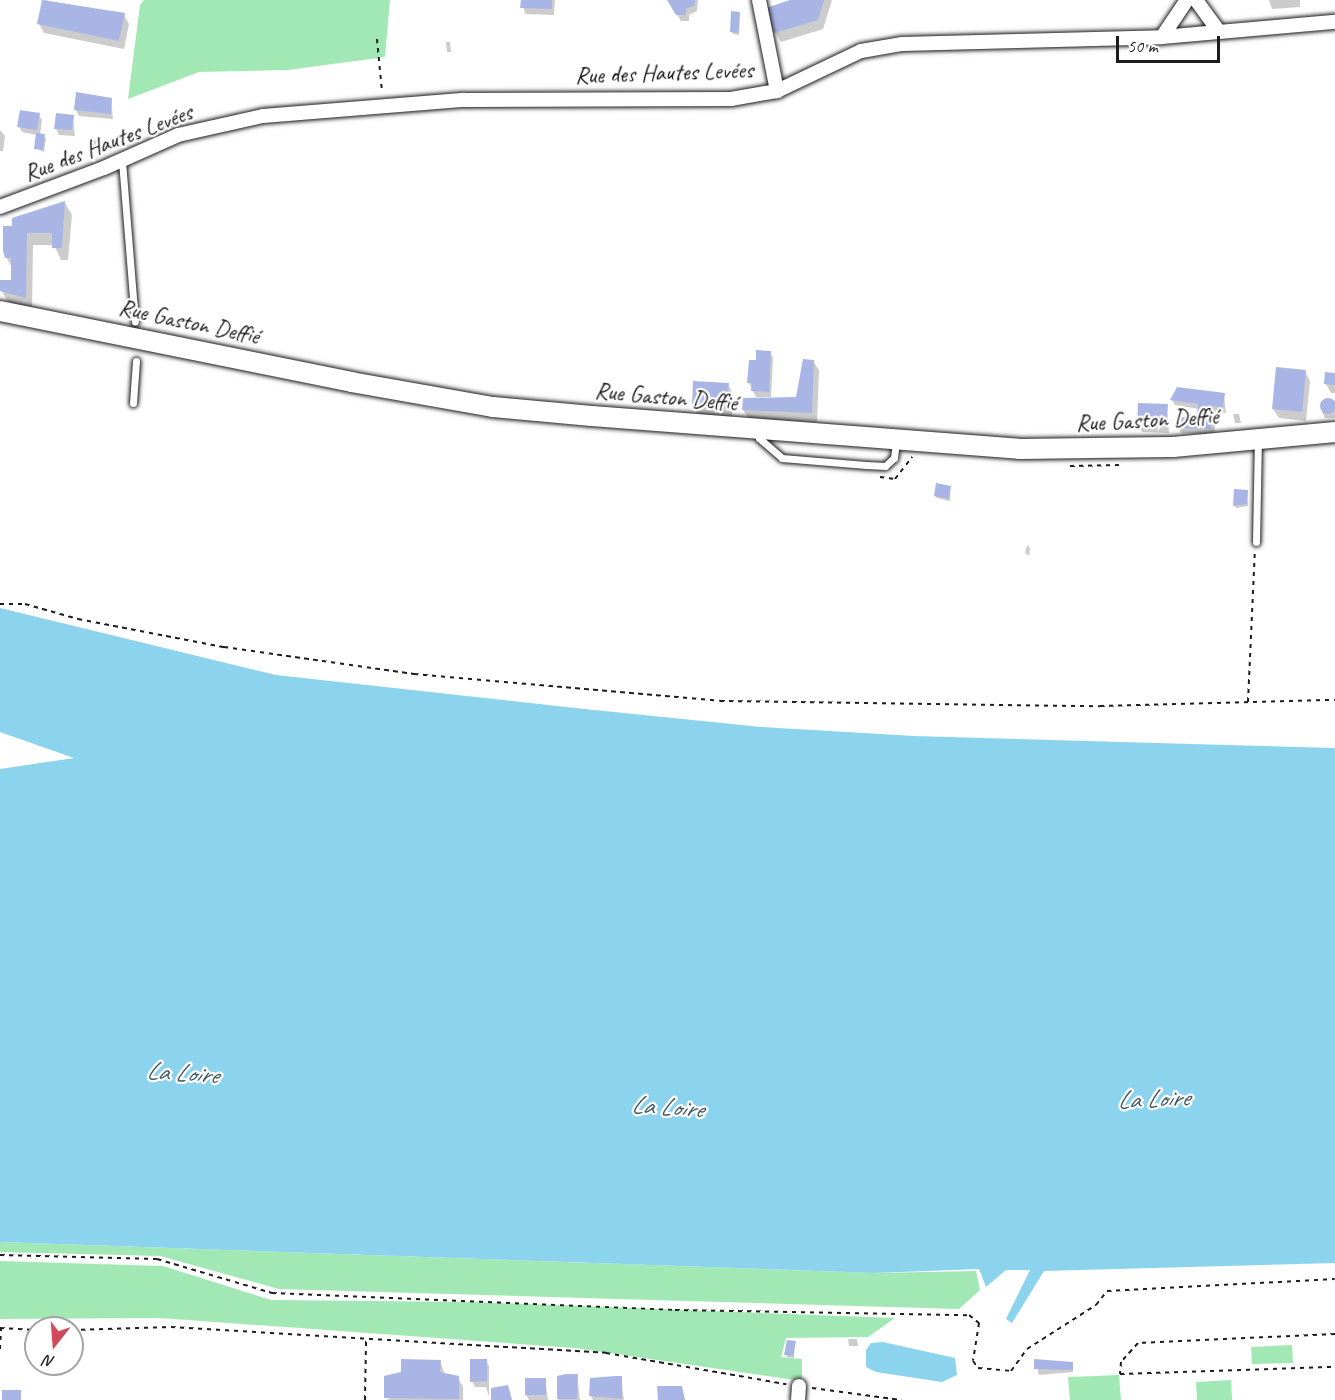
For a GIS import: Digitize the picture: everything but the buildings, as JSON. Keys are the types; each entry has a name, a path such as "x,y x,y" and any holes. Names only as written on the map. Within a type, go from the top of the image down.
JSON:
{"main road":[{"name":"Rue Gaston Deffié","path":"0,311 351,382 493,407 896,441 1019,449 1106,449 1335,432"}],"street":[{"path":"759,0 777,91"},
{"path":"1162,38 1188,0"},
{"path":"1196,0 1219,32"},
{"name":"Rue des Hautes Levées","path":"0,207 122,160 177,135 263,116 464,100 731,99 777,91 861,51 902,44 1162,38 1335,22"}],"lane":[{"path":"122,160 135,321"},
{"path":"133,403 136,361"},
{"path":"759,430 759,438 782,458 866,465 885,465 894,458 896,441"},
{"path":"1256,542 1258,439"}],"path":[{"path":"377,39 384,106"},
{"path":"878,472 880,479 895,479 914,456 918,458"},
{"path":"1058,466 1124,464"},
{"path":"1248,702 1256,542"},
{"path":"0,604 25,604 78,619 224,647 414,674 720,701 1088,706 1335,700"},
{"path":"0,1255 157,1259 272,1293 675,1310 969,1315 979,1323 973,1361 978,1368 1011,1371 1027,1349 1096,1305 1107,1291 1335,1279"},
{"path":"84,1330 171,1327 606,1353 798,1393 901,1400"},
{"path":"0,1349 0,1328 24,1329"},
{"path":"1335,1334 1138,1343 1121,1362 1120,1374 1335,1367"},
{"path":"365,1400 366,1340"}],"green space":[{"path":"144,0 390,0 385,57 288,70 199,72 128,99 140,5"},
{"path":"0,1242 874,1273 976,1271 980,1290 959,1309 279,1289 160,1256 0,1252"},
{"path":"0,1261 163,1266 271,1300 473,1302 895,1318 868,1337 786,1338 781,1357 802,1359 802,1381 575,1348 160,1318 24,1316 24,1319 0,1319"},
{"path":"1292,1345 1293,1363 1252,1364 1251,1347"},
{"path":"1119,1375 1121,1400 1070,1400 1068,1377"},
{"path":"1231,1380 1232,1400 1197,1400 1196,1382"}],"water":[{"name":"La Loire","path":"0,608 276,675 575,708 761,727 914,736 1335,748 1335,1263 1044,1271 1012,1323 1006,1319 1030,1270 1006,1270 986,1287 979,1269 874,1273 0,1242 0,769 74,758 0,732"},
{"path":"883,1342 955,1358 957,1375 942,1382 876,1372 866,1367 866,1350 871,1343"}]}
